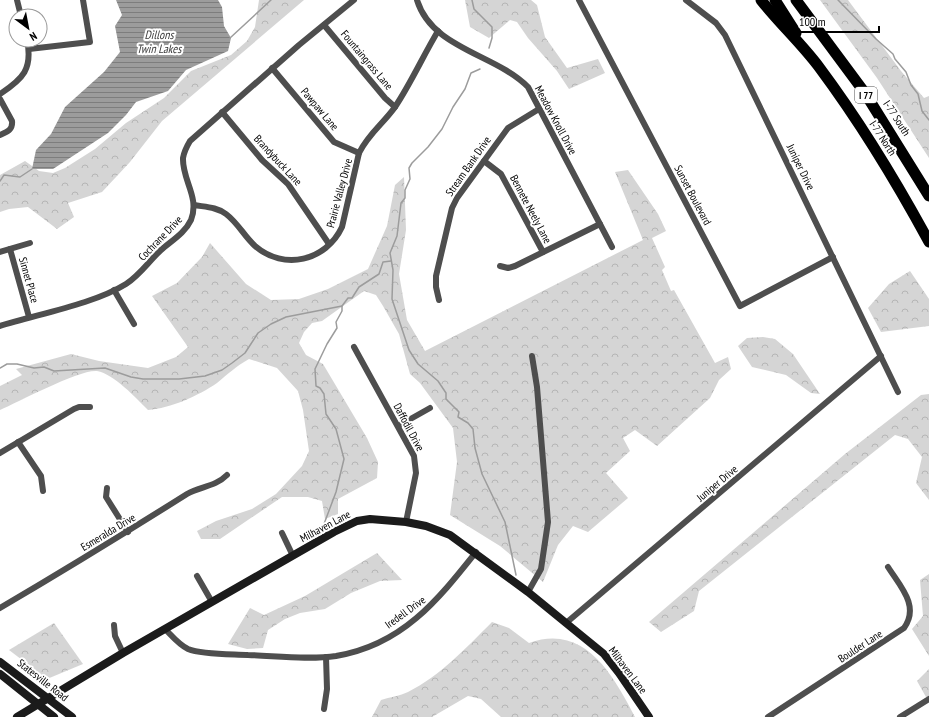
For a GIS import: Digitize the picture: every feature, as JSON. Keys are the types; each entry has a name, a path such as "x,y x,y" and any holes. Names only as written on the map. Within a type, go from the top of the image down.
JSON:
{"highway":[{"name":"I-77 North","path":"761,0 818,65 873,145 929,242"},
{"name":"I 77","path":"774,0 818,65"},
{"name":"I-77 South","path":"796,0 865,93 929,196"}],"street":[{"path":"0,94 18,82 25,73 28,64 28,49 90,42 83,0"},
{"path":"194,205 184,167 185,151 190,141 199,131 272,68 354,0"},
{"name":"Meadow Knoll Drive","path":"417,0 423,12 438,32 512,73 528,87 612,247"},
{"name":"Sunset Boulevard","path":"580,0 740,306 833,257"},
{"name":"Juniper Drive","path":"686,0 716,23 725,35 898,392"},
{"name":"Fountaingrass Lane","path":"324,25 385,98 395,107"},
{"name":"Prairie Valley Drive","path":"194,205 219,209 227,214 254,245 262,251 281,260 308,258 322,252 338,236 342,226 359,154 371,133 395,107 438,32"},
{"name":"Pawpaw Lane","path":"272,68 334,142 359,154"},
{"path":"0,99 13,125 9,131 0,136"},
{"name":"Stream Bank Drive","path":"439,300 436,287 436,276 452,208 484,160 508,128 539,109"},
{"name":"Brandybuck Lane","path":"222,112 262,160 288,184 329,244"},
{"name":"Bennete Neely Lane","path":"484,160 501,174 543,252"},
{"name":"Cochrane Drive","path":"0,326 78,303 114,290 134,278 161,250 182,233 191,220 194,205"},
{"path":"500,266 508,268 515,266 600,224"},
{"path":"0,252 30,243"},
{"name":"Sinnet Place","path":"10,249 30,317"},
{"path":"114,290 134,324"},
{"name":"Daffodil Drive","path":"354,348 412,452 416,469 406,522"},
{"path":"528,592 541,569 548,522 537,388 532,356"},
{"name":"Juniper Drive","path":"566,623 881,356"},
{"path":"0,453 74,409 79,407 90,407"},
{"path":"398,426 430,408"},
{"path":"18,442 41,476 43,491"},
{"name":"Esmeralda Drive","path":"0,608 128,532 189,493 219,483 227,475"},
{"path":"107,488 106,497 128,532"},
{"name":"Milhaven Lane","path":"17,717 123,653 293,556 357,521 370,519 406,522 439,530 459,540 476,552 528,592 609,660 649,717"},
{"path":"282,533 293,556"},
{"name":"Iredell Drive","path":"166,629 182,645 192,650 265,656 326,657 343,654 372,644 406,627 432,606 476,552"},
{"name":"Boulder Lane","path":"768,717 904,628 911,613 910,602 888,567"},
{"path":"197,576 212,602"},
{"path":"114,624 115,636 123,653"},
{"path":"324,709 327,689 326,657"},
{"name":"Statesville Road","path":"0,662 72,717"},
{"name":"Statesville Road","path":"0,674 54,717"},
{"path":"900,717 929,699"}],"green space":[{"path":"259,0 304,0 162,121 130,162 102,192 68,203 74,217 57,229 28,207 9,209 0,212 0,175 25,161 39,171 53,173 65,168 95,149 126,123 164,98 191,71 231,55 247,41 255,27"},
{"path":"465,0 531,0 537,5 545,37 567,68 598,59 605,73 569,89 557,71 528,38 517,22 510,20 489,38 470,27"},
{"path":"820,0 848,0 901,71 924,98 929,96 929,158 877,78"},
{"path":"628,170 658,214 666,231 652,238 665,267 662,270 671,291 674,290 715,363 728,357 731,369 719,380 710,398 657,446 635,430 623,438 630,451 606,473 628,498 588,532 573,526 558,545 543,582 500,546 450,515 457,462 453,428 420,383 410,374 399,334 376,295 364,291 322,321 312,323 304,332 299,343 306,355 323,364 367,438 378,462 377,478 338,499 338,514 325,519 322,501 308,497 282,497 220,539 201,539 197,531 216,521 252,509 276,494 302,466 309,451 303,410 298,391 277,368 249,359 217,383 184,401 166,407 148,410 117,381 104,373 97,371 89,372 64,380 0,410 0,386 22,375 16,369 71,354 99,361 148,368 176,357 188,347 152,296 177,283 202,257 210,243 246,284 271,300 299,299 328,289 368,269 387,226 395,185 404,177 406,230 399,274 407,320 425,351 643,240 615,172"},
{"path":"910,271 929,299 929,326 881,332 868,308 889,284"},
{"path":"763,337 775,339 793,354 820,394 811,393 786,375 752,367 738,346 747,338"},
{"path":"929,394 929,500 916,483 922,457 908,439 895,435 699,591 694,611 661,632 649,622 845,454 921,395"},
{"path":"377,553 402,580 380,581 351,593 325,609 300,613 285,619 268,630 263,648 247,649 228,644 250,608 264,615 305,596"},
{"path":"929,574 929,656 912,629 923,616 920,580"},
{"path":"492,622 509,628 529,643 549,639 566,640 581,647 595,657 607,670 635,717 501,717 481,699 468,696 432,717 372,717 381,700 405,693 431,678 452,661"},
{"path":"54,623 83,664 47,679 9,650"},
{"path":"929,669 929,698 926,697 917,681"}],"water":[{"name":"Dillons Twin Lakes","path":"116,0 218,0 222,7 224,26 231,38 228,51 186,70 168,91 136,102 126,115 108,133 53,169 32,169 36,150 51,134 65,107 104,72 120,52 115,26 122,15"}],"waterway":[{"path":"230,38 271,0"},
{"path":"472,0 474,9 492,27 492,38 489,48"},
{"path":"838,0 876,39 893,54 895,59 906,72 911,85 918,94 922,111 929,120"},
{"path":"480,69 471,73 465,89 453,107 442,129 409,168 410,179 405,190 405,198 401,203 397,236 390,253 393,270 392,299 409,350 418,364 438,381 446,393 446,399 459,412 458,417 468,423 473,429 475,448 482,474 505,522 516,575"},
{"path":"0,181 4,175 20,177 32,169"},
{"path":"324,524 336,492 344,459 336,429 326,414 324,394 320,388 316,386 315,369 327,344 337,328 336,322 342,311 342,306 348,298 352,298 359,287 379,274 383,262 391,261"},
{"path":"0,368 7,364 17,364 34,368 44,367 54,371 105,368 131,377 143,379 179,379 205,376 222,370 245,353 258,333 271,324 286,317 342,306"}]}
